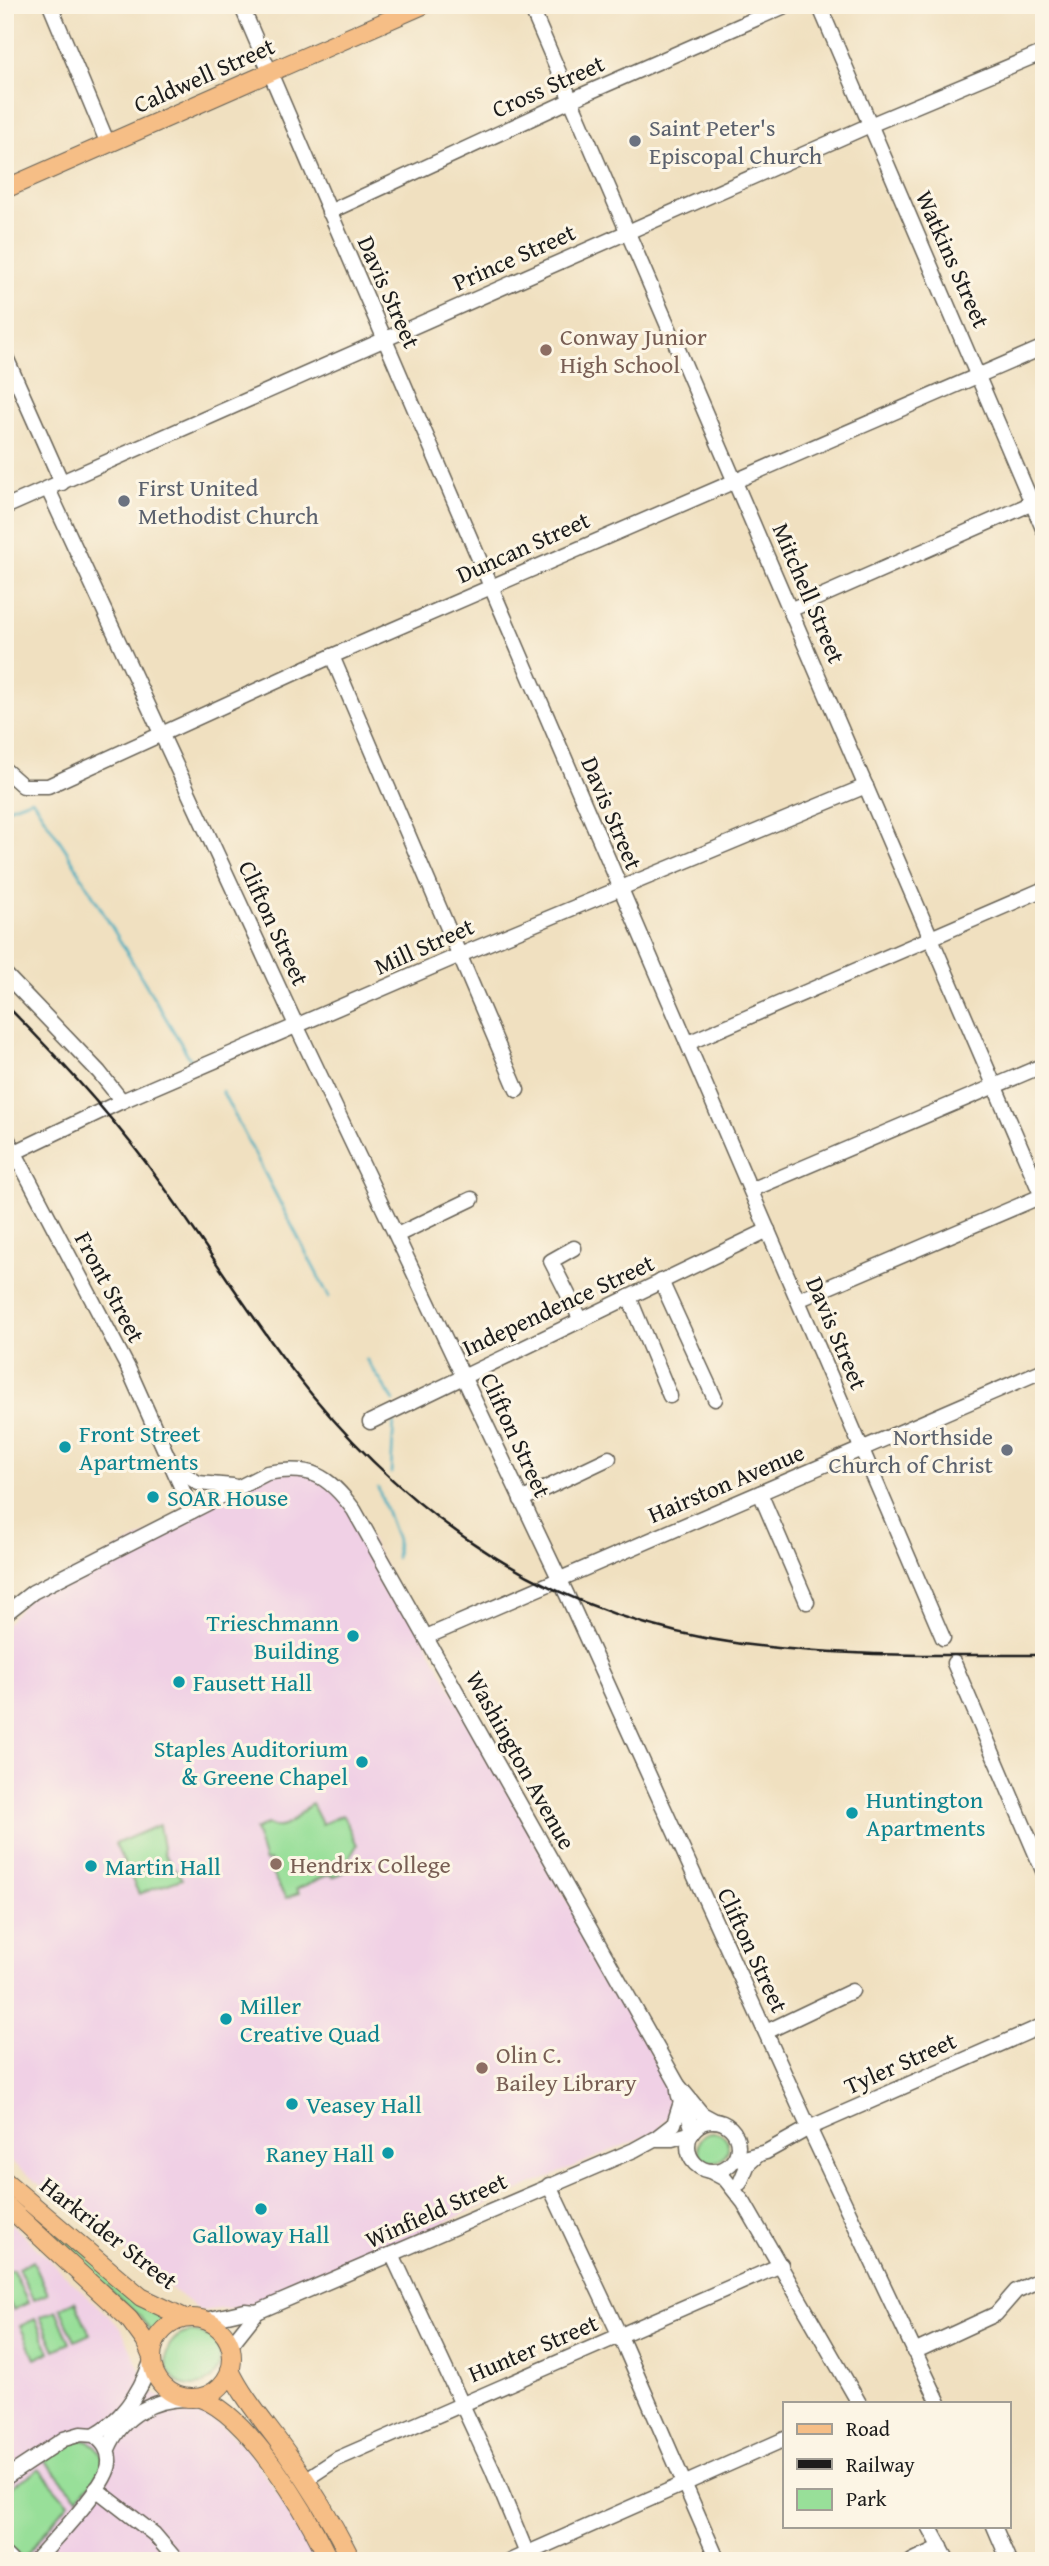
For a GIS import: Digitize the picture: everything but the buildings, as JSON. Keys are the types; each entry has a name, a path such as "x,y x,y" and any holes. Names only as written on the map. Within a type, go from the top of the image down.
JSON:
{"main road":[{"name":"Caldwell Street","path":"5,189 423,5"},
{"name":"Harkrider Street","path":"5,2181 141,2297 185,2318"},
{"name":"Harkrider Street","path":"5,2204 129,2319 145,2341 151,2359"},
{"path":"194,2398 221,2386 230,2370 230,2346 224,2334 206,2320 185,2318 167,2326 158,2335 151,2359 159,2382 167,2391 225,2410 251,2437 309,2522 329,2561"},
{"path":"230,2370 304,2480 352,2561"}],"street":[{"path":"50,5 108,144"},
{"name":"Davis Street","path":"242,5 943,1638"},
{"name":"Mitchell Street","path":"530,5 1043,1197"},
{"name":"Cross Street","path":"329,212 571,100 787,5"},
{"name":"Watkins Street","path":"819,5 979,375 1038,501 1044,531"},
{"name":"Prince Street","path":"5,507 870,125 1044,52"},
{"name":"Duncan Street","path":"5,770 23,786 47,786 332,656 734,479 1044,348"},
{"name":"Clifton Street","path":"5,355 55,486 161,733 558,1578 809,2128 939,2402"},
{"path":"792,609 1038,501"},
{"path":"332,656 517,1090"},
{"name":"Mill Street","path":"10,1155 122,1101 460,955 866,786"},
{"path":"688,1043 1044,889"},
{"path":"5,974 99,1072 122,1101"},
{"path":"751,1191 1044,1065"},
{"name":"Front Street","path":"5,1134 10,1155 145,1403 169,1464 192,1511"},
{"path":"798,1300 1043,1197"},
{"path":"397,1235 472,1199"},
{"name":"Independence Street","path":"370,1422 768,1230"},
{"path":"574,1248 551,1261 581,1320"},
{"path":"661,1281 715,1399"},
{"path":"629,1297 670,1396"},
{"name":"Hairston Avenue","path":"426,1637 1044,1370"},
{"path":"521,1500 610,1458"},
{"path":"169,1464 187,1479 203,1485 242,1485"},
{"name":"Washington Avenue","path":"242,1485 267,1473 288,1469 310,1471 340,1490 354,1510 678,2085 702,2115 715,2121"},
{"path":"5,1614 33,1592 242,1485"},
{"path":"760,1493 807,1602"},
{"path":"954,1663 1044,1873"},
{"path":"766,2032 852,1991"},
{"name":"Tyler Street","path":"734,2162 758,2155 809,2128 1044,2025"},
{"name":"Washington Avenue","path":"678,2085 681,2102 690,2115 690,2132"},
{"path":"656,2138 674,2124 681,2102"},
{"path":"775,2144 751,2146 733,2135 728,2127 715,2121 699,2123 690,2132 692,2156 699,2165 725,2179 744,2203 858,2402"},
{"name":"Winfield Street","path":"206,2320 245,2311 257,2312 634,2150 656,2138 672,2139 690,2132"},
{"path":"733,2135 734,2162 744,2203"},
{"name":"Winfield Street","path":"634,2150 670,2147 692,2156"},
{"path":"740,2183 748,2164 758,2155"},
{"path":"710,2171 734,2162"},
{"path":"549,2185 620,2336 718,2561"},
{"path":"392,2254 528,2557"},
{"name":"Hunter Street","path":"304,2480 337,2459 461,2403 781,2265"},
{"path":"914,2352 996,2314 1016,2291 1044,2278"},
{"name":"Winfield Street","path":"230,2346 257,2312"},
{"path":"5,2478 69,2437 94,2435 104,2430 130,2405 151,2359"},
{"path":"36,2561 96,2489 108,2469 108,2449 119,2429 145,2407 161,2400 194,2398"},
{"path":"94,2435 108,2449"},
{"path":"510,2561 528,2557 783,2440"},
{"path":"96,2489 154,2534 177,2561"},
{"path":"912,2561 945,2554 930,2528"},
{"path":"996,2528 1009,2561"},
{"path":"5,2555 11,2561"}],"shaded area":[{"name":"Hendrix College","path":"310,1471 354,1510 678,2103 657,2131 250,2306 200,2311 5,2157 5,1626 33,1592 267,1473"},
{"path":"5,2218 121,2328 150,2392 214,2419 248,2450 303,2532 316,2561 5,2561"}],"green space":[{"path":"312,1804 322,1824 343,1815 357,1845 349,1859 341,1863 344,1872 332,1877 330,1874 297,1889 299,1893 286,1898 269,1869 273,1867 270,1860 265,1862 255,1830 267,1824 274,1827 287,1825"},
{"path":"159,1825 164,1854 182,1879 139,1894 115,1844"},
{"path":"713,2132 724,2136 728,2147 724,2158 713,2162 702,2158 698,2147 702,2136"},
{"path":"5,2187 167,2318 152,2333 140,2317 5,2196"},
{"path":"33,2261 48,2294 33,2300 18,2268"},
{"path":"13,2270 28,2303 13,2310 5,2293 5,2273"},
{"path":"75,2301 90,2334 75,2341 60,2308"},
{"path":"56,2310 70,2343 55,2350 40,2317"},
{"path":"35,2319 50,2352 35,2359 20,2326"},
{"path":"193,2332 212,2340 220,2359 212,2378 193,2386 174,2378 166,2359 174,2340"},
{"path":"79,2439 96,2446 104,2462 96,2478 78,2498 44,2460"},
{"path":"39,2469 69,2503 23,2559 5,2542 5,2491"}],"waterway":[{"path":"5,809 32,799 66,850 192,1062"},
{"path":"222,1091 329,1297"},
{"path":"366,1359 394,1401"},
{"path":"391,1473 394,1419"},
{"path":"378,1488 397,1540 396,1558"}],"railway":[{"path":"5,1004 67,1068 125,1136 178,1206 293,1371 338,1424 385,1473 435,1516 489,1554 547,1585 607,1611 672,1631 741,1644 854,1653 1044,1655"}],"place":[{"name":"Saint Peter's Episcopal Church","path":"635,141"},
{"name":"Conway Junior High School","path":"546,350"},
{"name":"First United Methodist Church","path":"124,501"},
{"name":"Front Street Apartments","path":"65,1447"},
{"name":"Northside Church of Christ","path":"1007,1450"},
{"name":"SOAR House","path":"153,1497"},
{"name":"Trieschmann Building","path":"353,1636"},
{"name":"Fausett Hall","path":"179,1682"},
{"name":"Staples Auditorium & Greene Chapel","path":"362,1762"},
{"name":"Huntington Apartments","path":"852,1813"},
{"name":"Hendrix College","path":"276,1864"},
{"name":"Martin Hall","path":"91,1866"},
{"name":"Miller Creative Quad","path":"226,2019"},
{"name":"Olin C. Bailey Library","path":"482,2068"},
{"name":"Veasey Hall","path":"292,2104"},
{"name":"Raney Hall","path":"388,2153"},
{"name":"Galloway Hall","path":"261,2209"}]}
